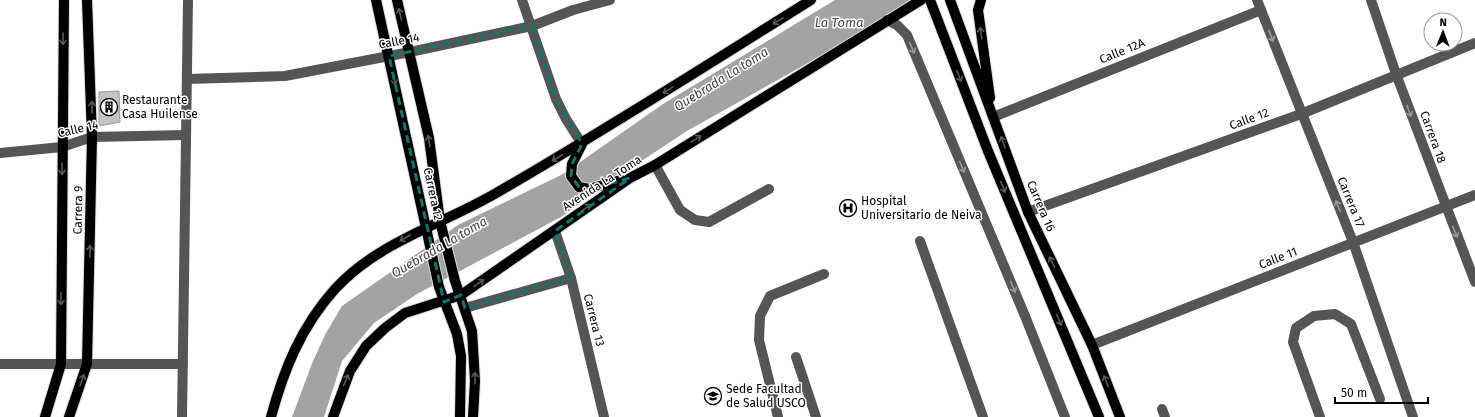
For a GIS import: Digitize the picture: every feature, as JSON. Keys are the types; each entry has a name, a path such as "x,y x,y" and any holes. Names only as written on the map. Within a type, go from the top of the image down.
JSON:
{"main road":[{"name":"Carrera 9","path":"45,417 61,364 64,0"},
{"name":"Carrera 9","path":"69,417 87,364 92,137 87,0"},
{"name":"Carrera 12","path":"376,0 428,230 439,287 457,334 461,356 460,417"},
{"name":"Carrera 12","path":"397,0 429,138 441,224 455,281 472,331 475,358 473,417"},
{"path":"271,417 281,380 298,343 318,310 336,288 364,264 441,224 582,144 811,0"},
{"name":"Avenida La Toma","path":"333,417 350,371 366,346 385,328 405,314 460,296 630,178 655,165 921,0"},
{"path":"930,0 988,151 1099,417"},
{"name":"Carrera 16","path":"950,0 1028,212 1092,345 1120,417"},
{"path":"981,0 978,10 993,115"},
{"path":"582,144 572,164 571,176 579,187 589,190 630,178"}],"street":[{"path":"182,417 188,0"},
{"path":"522,0 556,99 566,119 582,144"},
{"name":"Calle 14","path":"187,79 285,76 410,52 532,26 573,10 610,0"},
{"name":"Carrera 17","path":"1257,0 1353,242 1413,417"},
{"name":"Carrera 18","path":"1371,0 1396,74 1475,282"},
{"name":"Calle 12A","path":"993,115 1261,10"},
{"path":"887,20 897,25 907,35 1025,316 1065,417"},
{"name":"Calle 12","path":"1028,212 1301,114 1475,43"},
{"name":"Calle 14","path":"0,152 62,147 92,137 186,135"},
{"path":"655,165 680,210 695,220 709,222 769,189"},
{"name":"Calle 11","path":"1092,345 1475,195"},
{"name":"Carrera 13","path":"554,230 571,278 604,417"},
{"path":"920,241 983,417"},
{"path":"778,417 760,340 760,316 770,296 824,274"},
{"path":"465,308 571,278"},
{"path":"1320,417 1293,342 1296,328 1314,316 1335,314 1352,324 1380,399"},
{"path":"796,357 816,417"},
{"path":"0,364 183,364"}],"highlighted area":[{"path":"532,26 556,99 582,144 572,164 571,176 579,187 589,189 630,178 555,231 571,278 465,308 461,295 444,302 389,56"}],"water":[{"name":"La Toma","path":"835,0 920,0 687,131 602,187 561,217 417,294 374,323 342,361 324,417 292,417 313,361 326,333 342,306 458,225 563,174 663,104"}],"building":[{"name":"Restaurante Casa Huilense","path":"119,91 120,122 99,126 99,92"}],"place":[{"name":"Restaurante Casa Huilense","path":"109,107"},
{"name":"Hospital Universitario de Neiva","path":"848,208"},
{"name":"Sede Facultad de Salud USCO","path":"713,396"}],"water label":[{"name":"Quebrada La toma","path":"721,79"},
{"name":"Quebrada La toma","path":"439,247"}]}
